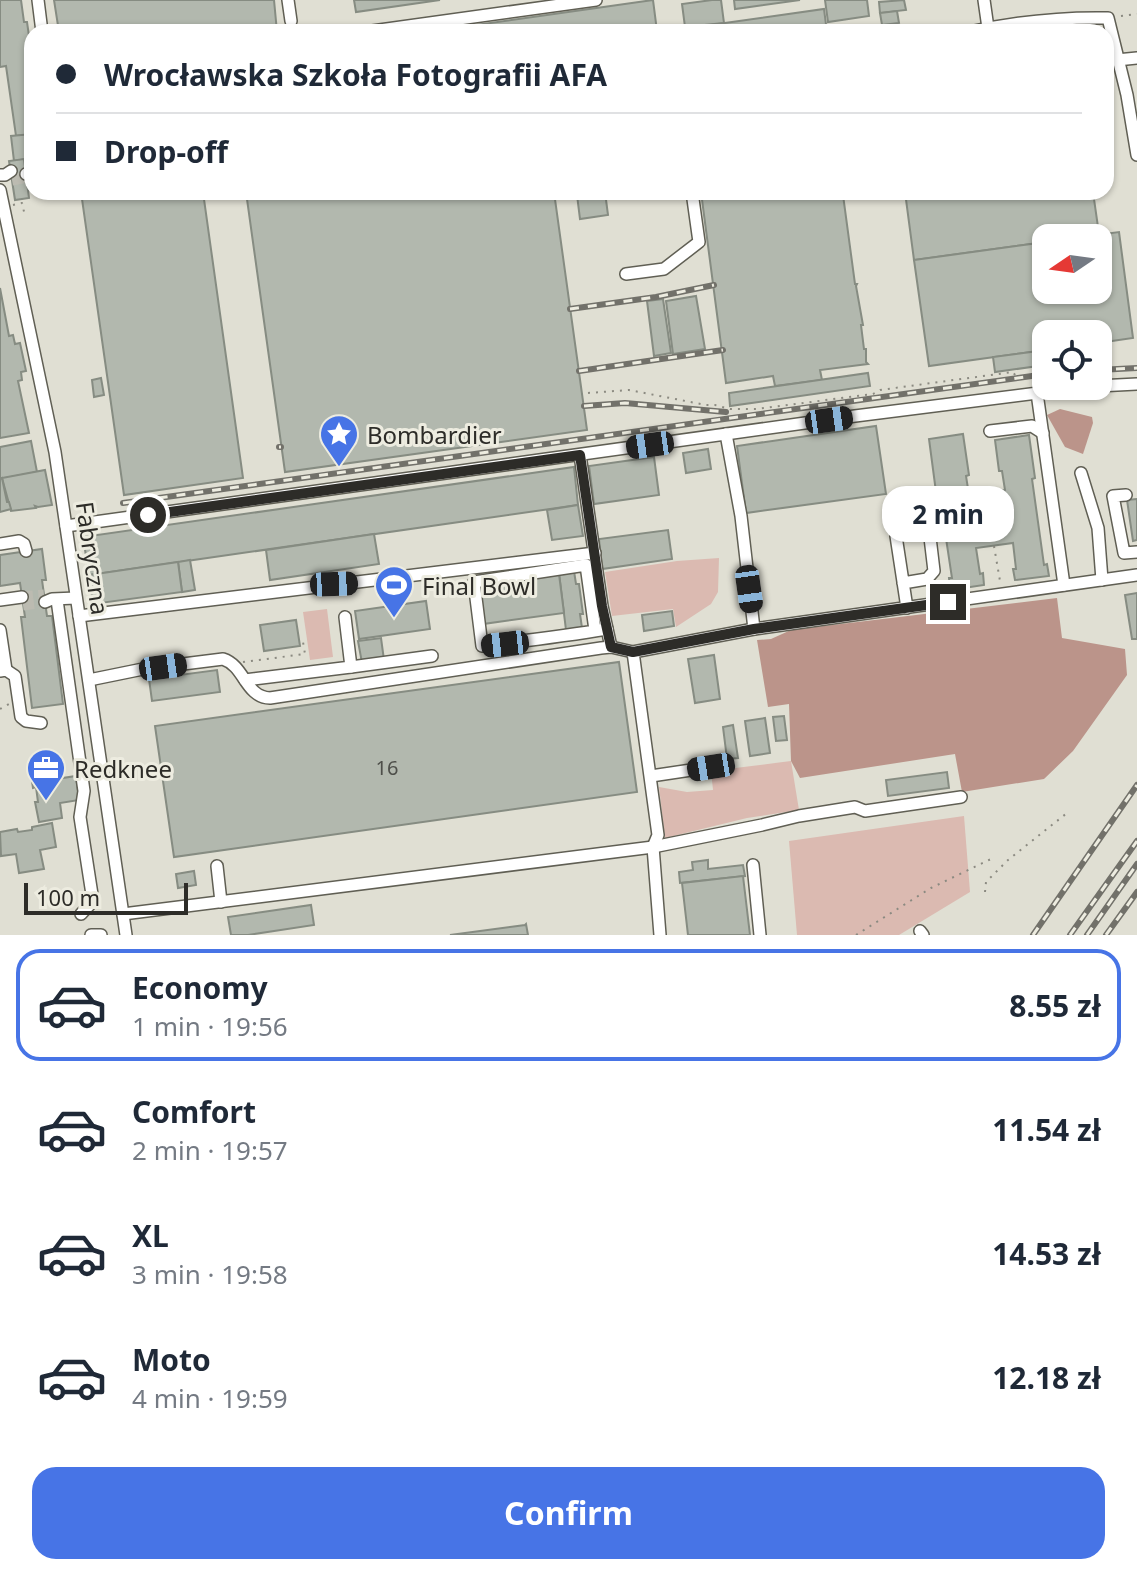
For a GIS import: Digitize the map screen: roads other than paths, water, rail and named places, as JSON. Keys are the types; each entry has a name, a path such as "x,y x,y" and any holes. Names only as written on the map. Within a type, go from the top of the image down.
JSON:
{"street":[{"path":"38,0 41,24"},
{"path":"288,0 291,21"},
{"path":"423,24 596,0"},
{"path":"984,0 987,24"},
{"path":"1010,24 1076,17 1108,18 1109,24"},
{"path":"1114,46 1132,95 1137,155"},
{"path":"1117,60 1137,58"},
{"name":"Fabryczna","path":"0,190 39,372 66,526 126,935"},
{"path":"626,274 664,269 699,242 693,200"},
{"path":"1112,385 1137,384"},
{"path":"66,526 1032,394"},
{"path":"1038,400 1064,585"},
{"path":"990,431 1032,426 1043,433"},
{"path":"726,434 741,516 754,629"},
{"path":"580,455 595,553 601,630"},
{"path":"1081,473 1098,528 1102,580"},
{"path":"1126,495 1113,496 1118,523 1124,553 1137,552"},
{"path":"903,583 927,579 934,571 929,529 920,519 901,522 896,532 903,583 907,608"},
{"path":"1098,528 1118,523"},
{"path":"0,544 19,541 26,551"},
{"path":"79,616 595,553"},
{"path":"601,630 482,646 474,582 586,565 601,630 611,647"},
{"path":"89,680 143,669 228,660 258,696 270,698 611,647 633,652 754,629 1137,575"},
{"path":"76,598 50,599 84,791 80,817 93,901 81,914"},
{"path":"2,600 23,601"},
{"path":"345,617 351,667"},
{"path":"1,637 3,670 15,676 21,717 41,723"},
{"path":"633,652 658,835 653,847 660,935"},
{"path":"245,680 432,656"},
{"path":"651,776 711,767"},
{"path":"123,914 653,847 799,816 855,807 865,811 961,797"},
{"path":"753,865 760,935"},
{"path":"217,866 221,902"},
{"path":"91,935 101,935"}],"tunnel":[{"path":"12,180 24,176"},
{"path":"22,597 44,595"},
{"path":"23,605 45,602"}],"railway":[{"path":"570,309 714,285"},
{"path":"579,371 723,350"},
{"path":"1112,369 1137,368"},
{"path":"123,503 1032,376"},
{"path":"584,406 625,403 726,412"},
{"path":"1033,935 1137,785"},
{"path":"1070,935 1137,841"},
{"path":"1087,935 1137,864"},
{"path":"1106,935 1137,892"}],"place":[{"name":"Bombardier","path":"339,468"},
{"name":"Final Bowl","path":"394,619"},
{"name":"Redknee","path":"46,802"}]}
